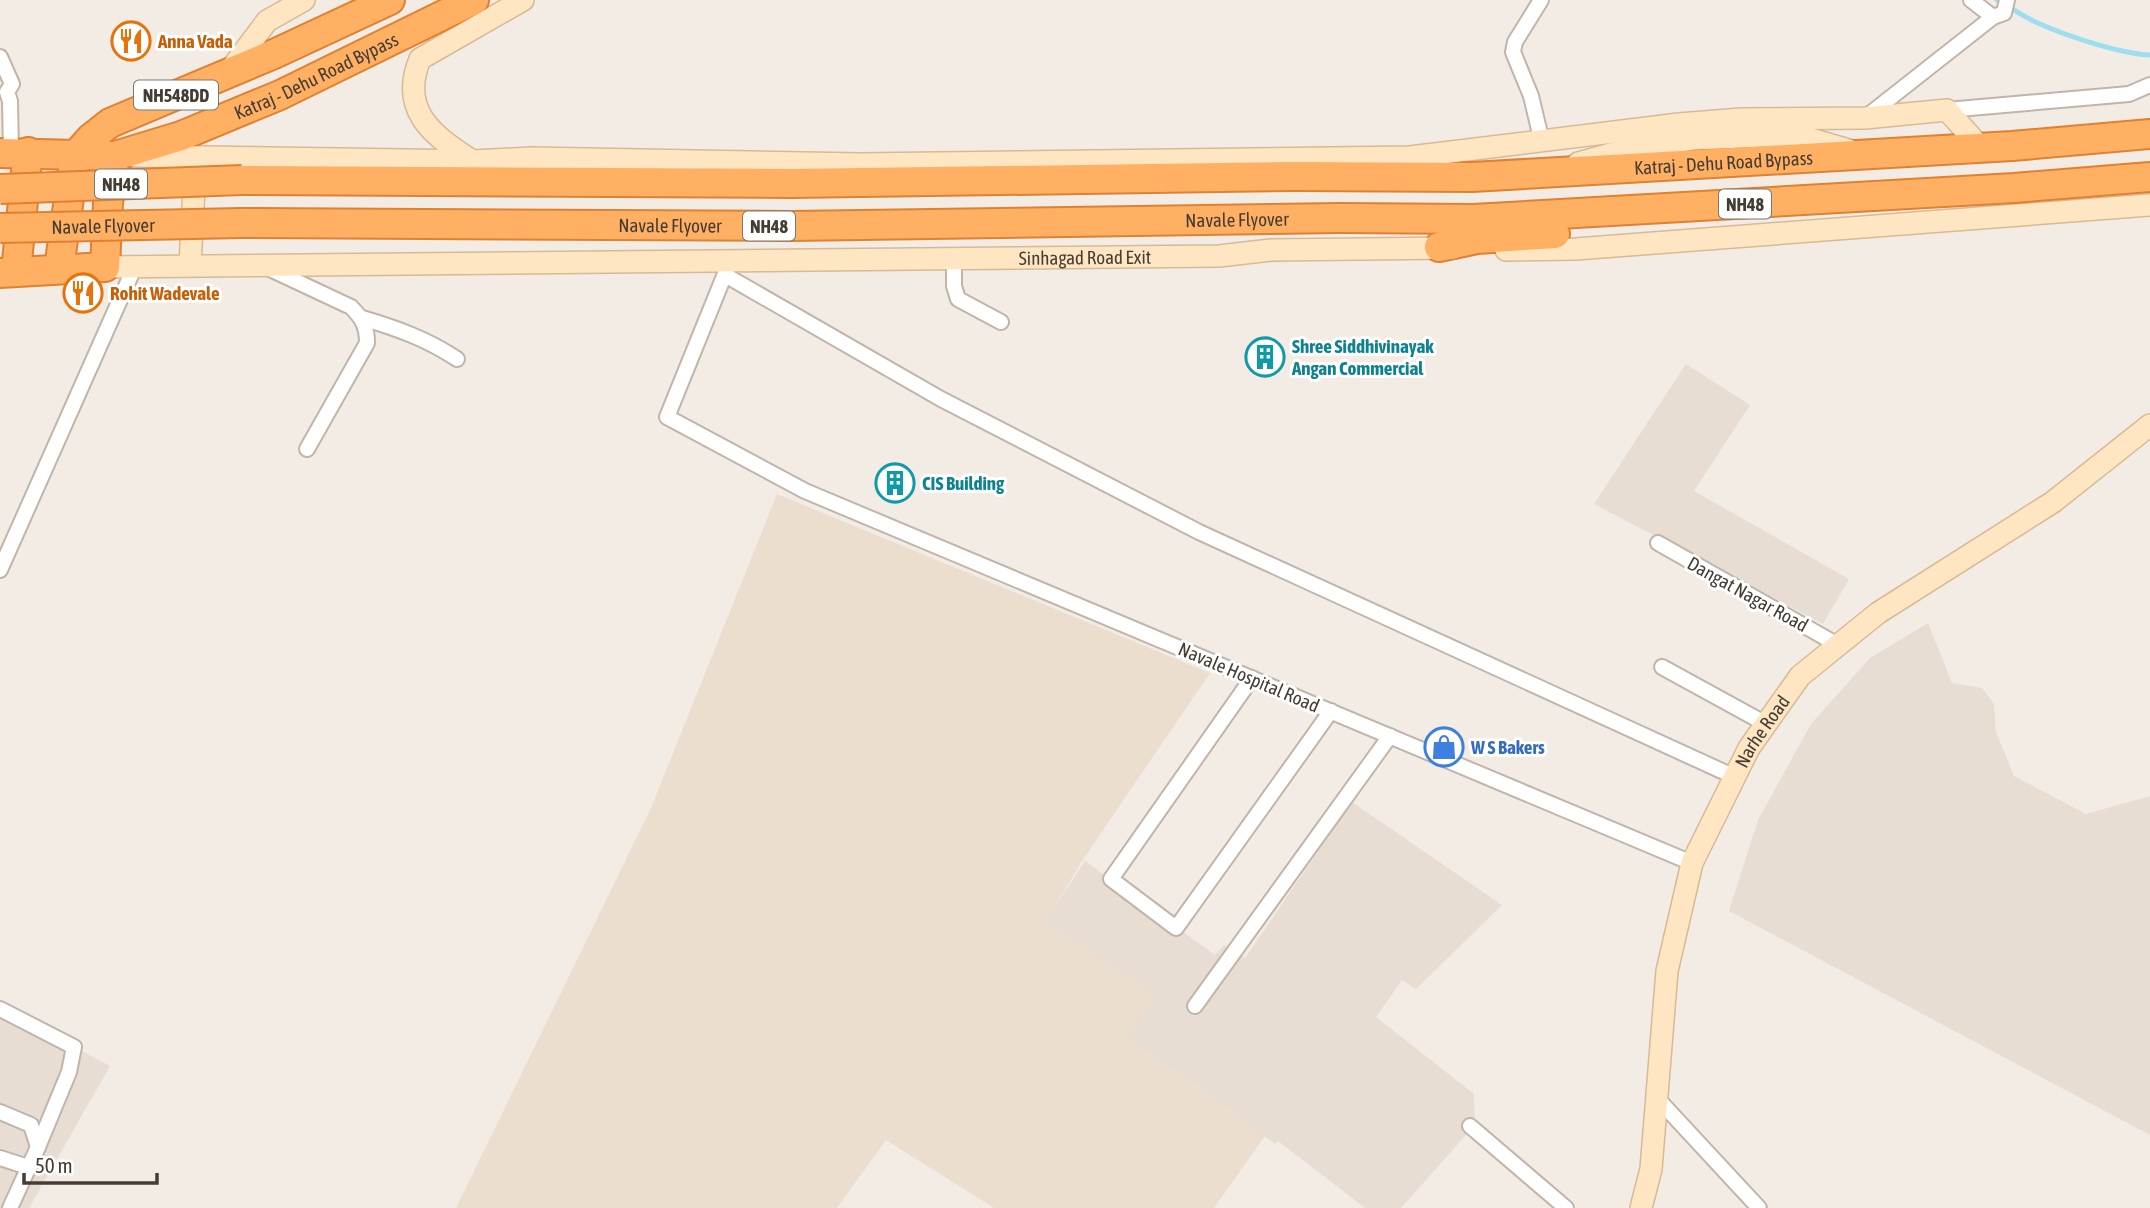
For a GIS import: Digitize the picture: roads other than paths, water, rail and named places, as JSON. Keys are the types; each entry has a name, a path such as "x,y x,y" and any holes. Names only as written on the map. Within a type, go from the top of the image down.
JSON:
{"highway":[{"name":"Katraj - Dehu Road Bypass","path":"75,156 91,138 110,123 390,0"},
{"name":"Katraj - Dehu Road Bypass","path":"13,152 115,156 181,136 280,95 474,0"},
{"name":"Katraj - Dehu Road Bypass","path":"1296,176 1472,177 1981,148 2150,134"},
{"path":"13,152 8,272 105,267 108,204 115,156"},
{"path":"59,268 75,156"},
{"name":"Navale Flyover","path":"0,189 242,180 791,183 1296,176"},
{"name":"NH48","path":"1698,206 2014,188 2150,177"},
{"path":"1439,247 1477,239 1564,233 1666,219 1698,206"},
{"name":"Navale Flyover","path":"0,228 241,223 791,226 1340,218 1474,219 1698,206"}],"street":[{"path":"228,73 267,21 304,0"},
{"path":"473,161 442,141 417,109 412,92 415,71 420,59 523,0"},
{"path":"1541,0 1515,42 1513,52 1531,96 1542,142"},
{"path":"1971,0 2001,10"},
{"path":"1865,118 2001,10"},
{"path":"0,57 12,84 3,91 10,101 13,152"},
{"path":"1546,172 1741,119 1865,118 2129,94 2150,85"},
{"path":"1947,110 1981,148"},
{"path":"115,156 473,161 532,158 860,164 1410,157 1542,142 1693,131 1811,139 1864,154"},
{"path":"190,265 195,158"},
{"name":"Sinhagad Road Exit","path":"105,267 728,267 954,258 1219,256 1271,250 1439,247 1477,250 1576,249 2150,205"},
{"path":"954,258 954,286 958,299 1001,322"},
{"path":"262,265 351,307 362,318 367,330 367,343 307,449"},
{"path":"0,570 135,266"},
{"path":"728,267 941,399 1199,532 1734,777"},
{"name":"Navale Hospital Road","path":"728,267 667,417 805,491 1692,863"},
{"path":"362,318 400,329 435,344 457,359"},
{"name":"Narhe Road","path":"1641,1208 1651,1169 1667,971 1692,863 1749,748 1800,676 1878,613 2053,502 2150,425"},
{"name":"Dangat Nagar Road","path":"1658,543 1839,645"},
{"path":"1662,667 1766,724"},
{"path":"1251,678 1111,879 1176,928 1331,711"},
{"path":"1195,1006 1390,736"},
{"path":"0,1009 75,1047 69,1072 10,1208"},
{"path":"1656,1097 1759,1208"},
{"path":"0,1112 32,1125 38,1147"},
{"path":"1470,1126 1566,1208"},
{"path":"0,1158 28,1167"}],"waterway":[{"path":"1997,0 2034,22 2064,34 2110,48 2150,55"}],"place":[{"name":"Anna Vada","path":"131,41"},
{"name":"Rohit Wadevale","path":"83,293"},
{"name":"Shree Siddhivinayak Angan Commercial","path":"1265,357"},
{"name":"CIS Building","path":"895,483"},
{"name":"W S Bakers","path":"1444,747"}]}
